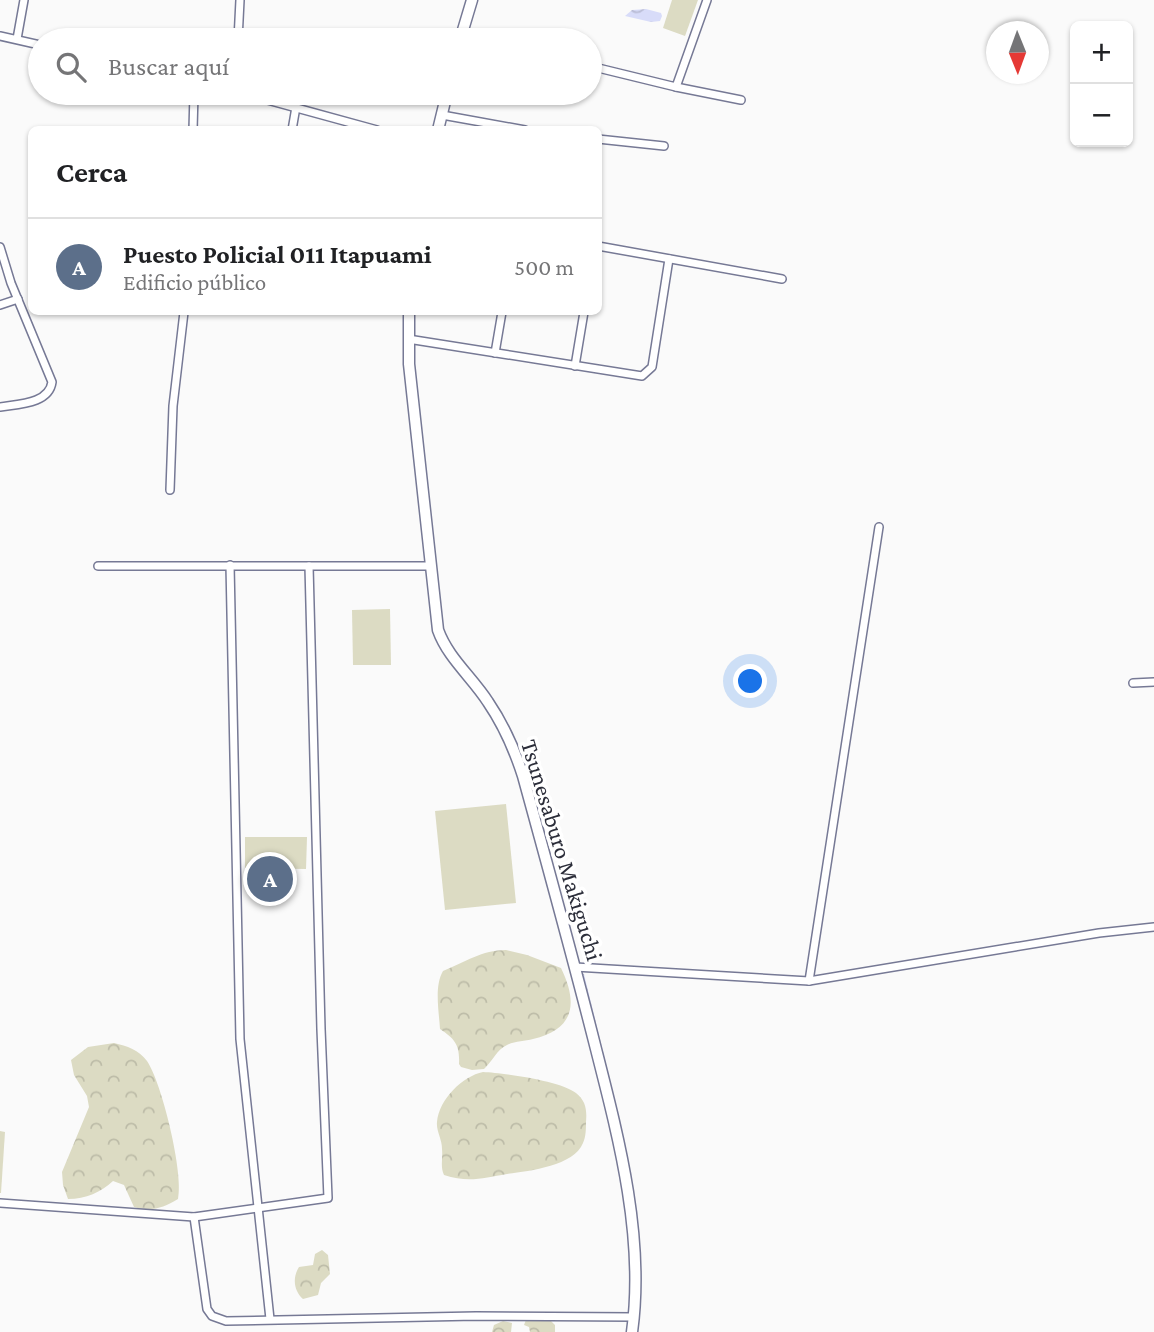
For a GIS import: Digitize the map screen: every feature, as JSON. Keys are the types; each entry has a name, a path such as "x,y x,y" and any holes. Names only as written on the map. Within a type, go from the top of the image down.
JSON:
{"street":[{"path":"17,39 24,0"},
{"path":"239,28 240,0"},
{"path":"464,28 472,0"},
{"path":"676,87 707,0"},
{"path":"0,36 28,42"},
{"path":"602,69 741,100"},
{"path":"193,126 194,105"},
{"path":"288,105 363,126"},
{"path":"439,126 444,105"},
{"path":"293,126 296,107"},
{"path":"442,115 504,126"},
{"path":"602,139 664,146"},
{"path":"0,247 18,299 52,377 51,388 39,400 0,407"},
{"path":"602,248 782,279"},
{"path":"408,339 636,376 648,373 652,367 669,259"},
{"path":"0,305 18,299"},
{"path":"170,490 173,406 184,315"},
{"name":"Tsunesaburo Makiguchi","path":"409,315 408,339 437,621 441,638 457,663 489,702 522,773 575,967 626,1178 635,1278 632,1332"},
{"path":"495,353 501,315"},
{"path":"575,366 584,315"},
{"path":"808,981 879,527"},
{"path":"230,565 240,1039 270,1320"},
{"path":"98,566 431,566"},
{"path":"0,1203 194,1217 328,1198 309,566"},
{"path":"1133,683 1154,682"},
{"path":"575,967 808,981 1085,935 1154,927"},
{"path":"194,1217 207,1309 212,1316 226,1321 476,1316 634,1317"}],"green space":[{"path":"672,0 698,0 685,36 663,28"},
{"path":"390,609 391,665 353,665 352,610"},
{"path":"506,804 516,903 445,910 435,811"},
{"path":"245,837 307,837 306,869 245,868"},
{"path":"506,950 561,968 570,992 569,1013 557,1029 547,1035 503,1047 484,1069 461,1067 456,1043 440,1029 440,977 443,971 474,957"},
{"path":"114,1043 132,1049 147,1061 165,1108 175,1150 179,1187 178,1199 157,1208 134,1207 124,1185 113,1181 93,1194 75,1199 68,1199 63,1185 62,1172 89,1107 87,1096 74,1075 71,1060 88,1047"},
{"path":"483,1072 546,1081 576,1093 584,1103 586,1114 585,1138 578,1151 561,1162 527,1171 476,1179 444,1175 442,1145 437,1125 442,1105 460,1084"},
{"path":"0,1131 5,1132 1,1193 0,1193"},
{"path":"322,1250 328,1255 330,1274 321,1283 318,1295 303,1299 295,1284 295,1276 299,1267 313,1265 315,1254"},
{"path":"527,1317 548,1318 555,1325 555,1332 530,1332 529,1327 524,1325"},
{"path":"503,1321 512,1323 511,1332 492,1332 494,1325"}],"water":[{"path":"646,9 661,13 660,21 651,22 625,16 632,10"},
{"path":"584,974 623,1134 622,1134"}],"place":[{"name":"Puesto Policial 011 Itapuami","path":"270,879"}]}
